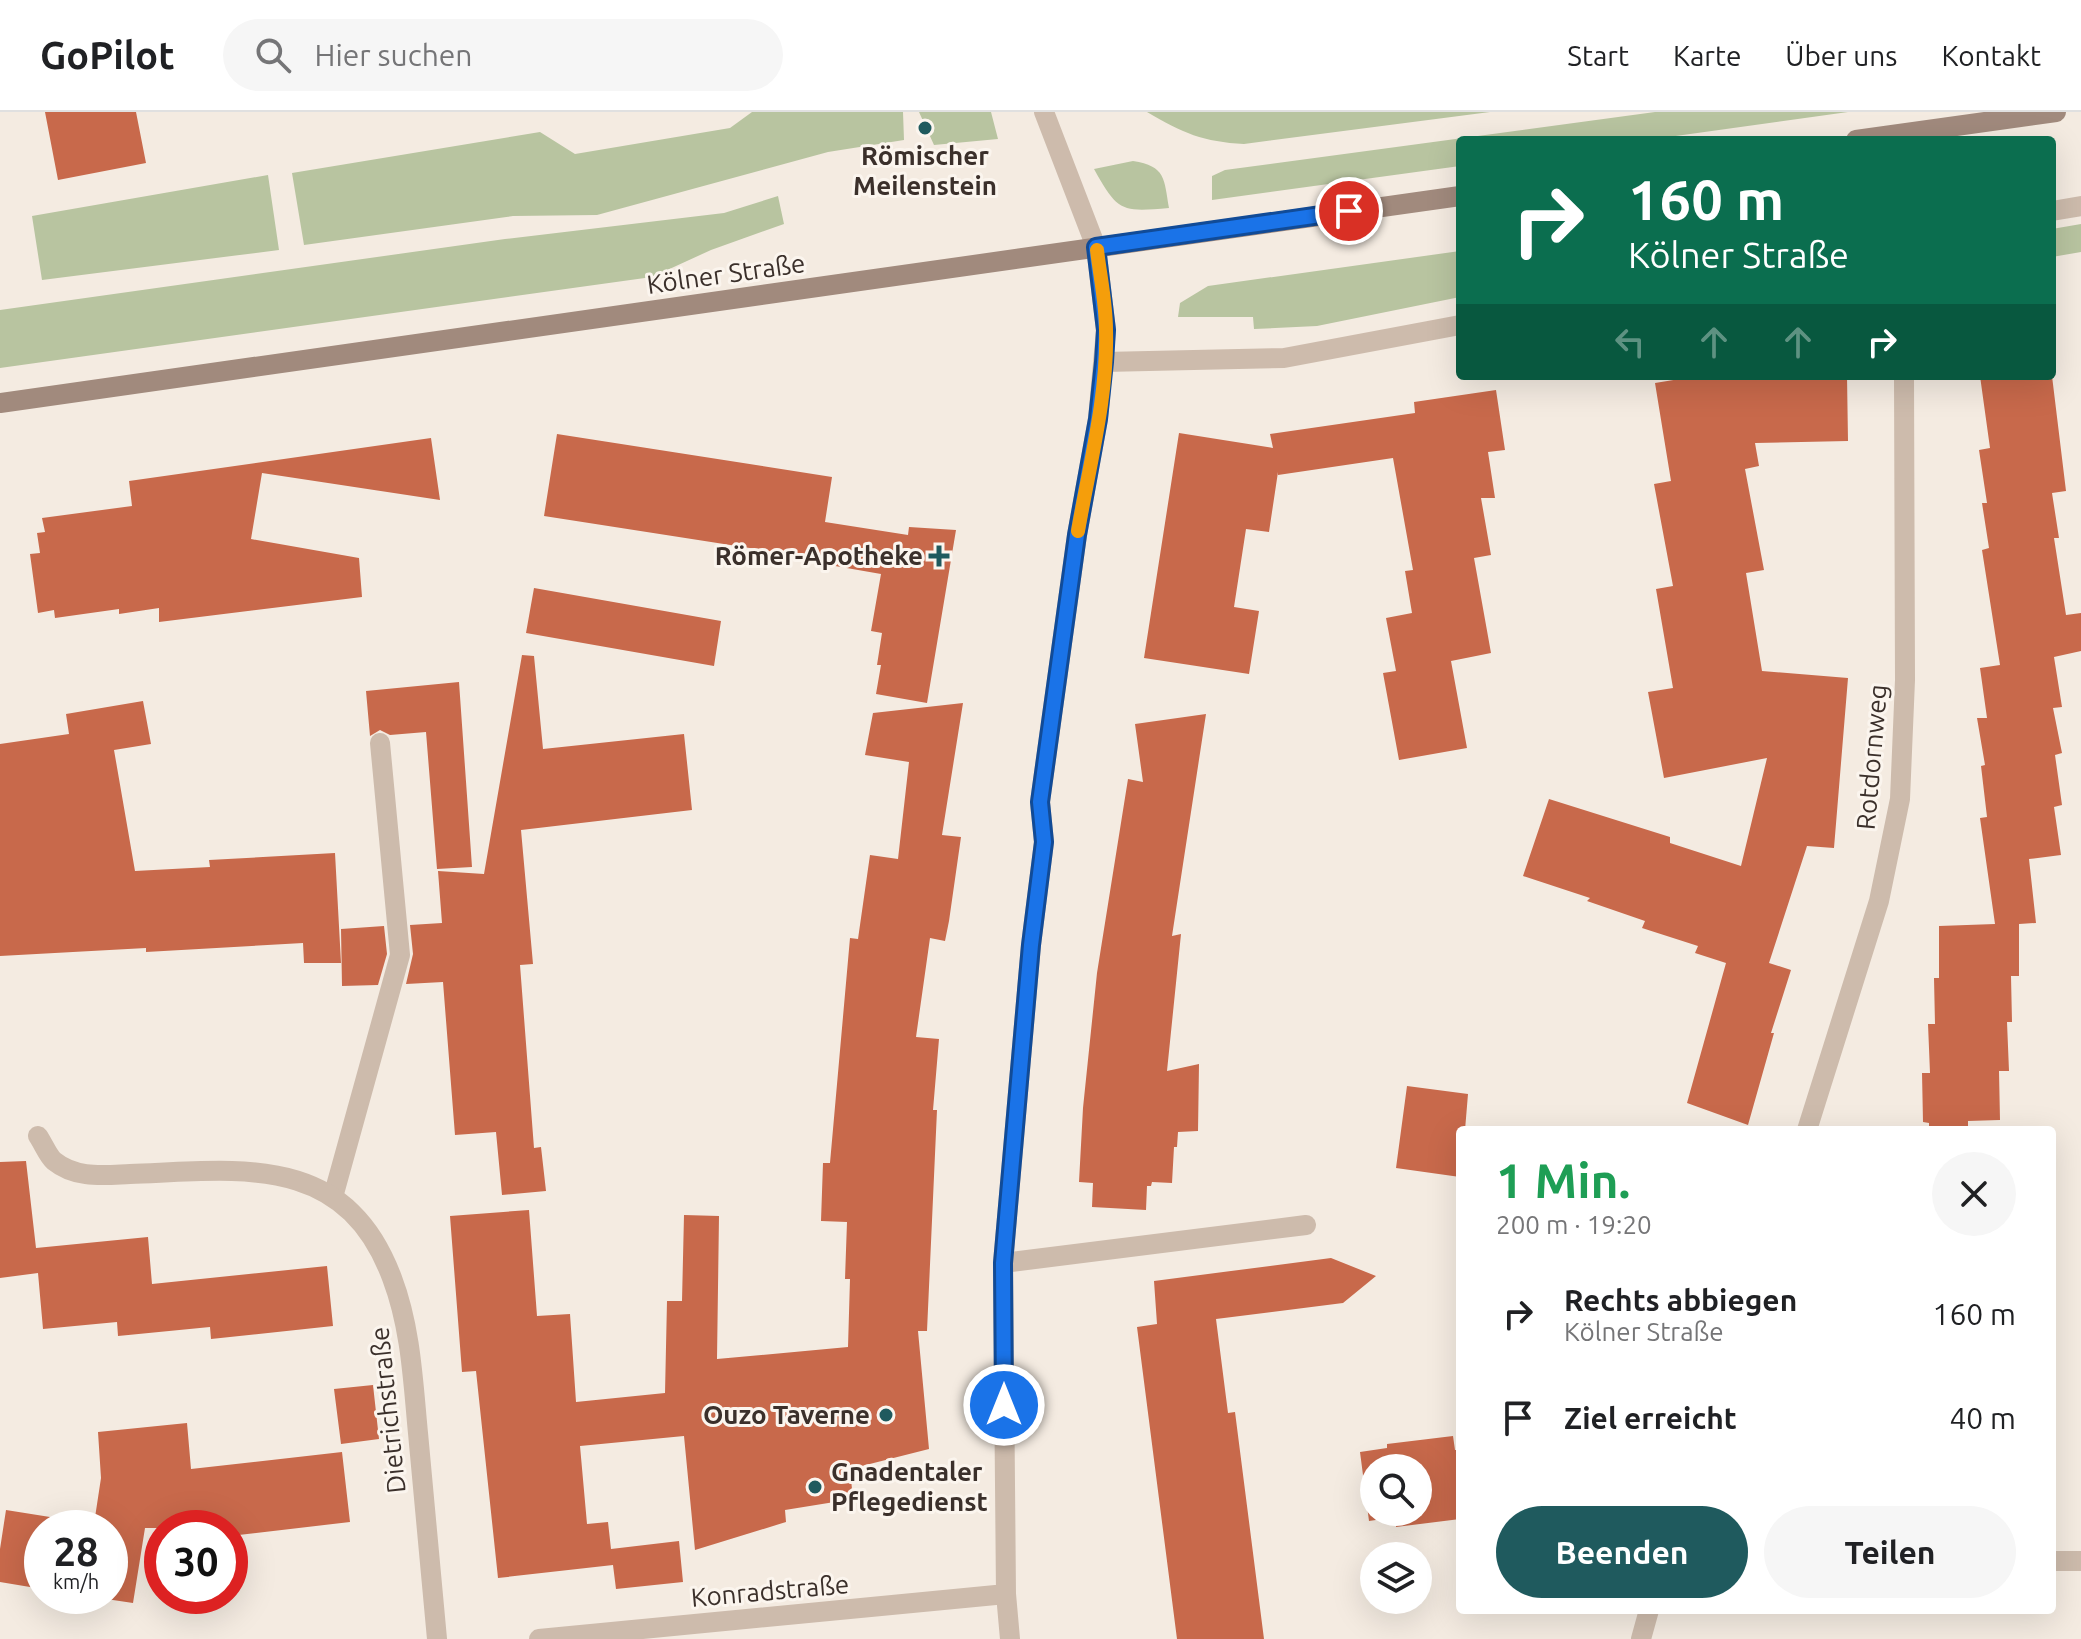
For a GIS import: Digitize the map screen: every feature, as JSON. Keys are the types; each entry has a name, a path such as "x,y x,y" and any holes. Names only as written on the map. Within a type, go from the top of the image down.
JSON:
{"main road":[{"path":"1885,136 2056,112"},
{"name":"Kölner Straße","path":"0,403 1456,197"}],"street":[{"path":"1010,1639 1006,1594 1003,1263 1031,945 1044,842 1040,802 1077,535 1098,419 1106,330 1096,247 1044,112"},
{"path":"2056,210 2081,206"},
{"path":"1104,362 1284,358 1456,326"},
{"name":"Rotdornweg","path":"1808,1126 1879,901 1900,799 1905,680 1904,380"},
{"path":"333,1197 400,955 380,743"},
{"name":"Dietrichstraße","path":"38,1136 54,1161 86,1176 260,1172 311,1184 360,1219 392,1276 409,1341 437,1639"},
{"path":"1003,1263 1306,1225"},
{"path":"2056,1561 2081,1561"},
{"name":"Konradstraße","path":"539,1639 1006,1594"},
{"path":"1641,1639 1648,1614"}],"green space":[{"path":"752,112 903,112 904,140 828,152 597,215 513,216 304,245 292,173 540,132 575,154 730,128"},
{"path":"919,112 991,112 998,139 934,145"},
{"path":"1147,112 1490,112 1244,144 1194,135"},
{"path":"1655,112 1848,112 1676,136 1477,136"},
{"path":"1456,139 1456,167 1212,200 1212,176 1225,170"},
{"path":"1133,161 1158,170 1166,189 1169,208 1140,210 1122,206 1109,194 1094,169"},
{"path":"268,175 279,250 42,280 32,216"},
{"path":"778,196 784,224 711,250 652,277 0,368 0,310 505,239 724,213"},
{"path":"2081,224 2081,252 2056,256 2056,228"},
{"path":"1456,252 1456,298 1317,326 1254,329 1253,317 1178,317 1180,303 1208,286"}],"building":[{"path":"45,112 136,112 146,163 58,180"},
{"path":"1673,380 1847,380 1848,441 1755,443 1759,466 1745,469 1764,570 1746,573 1762,671 1848,678 1834,848 1807,846 1769,963 1791,970 1771,1033 1774,1033 1748,1125 1687,1103 1726,963 1695,953 1698,946 1642,928 1645,921 1587,901 1590,898 1523,876 1549,799 1670,837 1670,843 1741,866 1767,758 1664,778 1648,692 1673,688 1656,589 1673,586 1654,484 1671,481 1655,383"},
{"path":"1981,380 2052,380 2066,491 2052,493 2059,538 2054,538 2066,615 2081,613 2081,651 2054,657 2062,707 2053,708 2062,753 2055,755 2062,805 2054,807 2061,855 2029,859 2036,923 2019,924 2019,976 2011,976 2012,1022 2007,1022 2009,1071 1999,1071 2000,1120 1968,1121 1968,1126 1929,1126 1929,1123 1923,1122 1922,1073 1930,1073 1928,1024 1935,1024 1934,978 1939,978 1939,926 1995,924 1980,818 1987,817 1981,766 1985,765 1977,718 1987,718 1980,668 2000,665 1982,550 1989,548 1982,503 1987,503 1979,450 1990,448"},
{"path":"1496,390 1505,450 1488,452 1495,498 1481,498 1491,555 1474,558 1491,653 1451,661 1467,748 1399,760 1383,673 1396,671 1386,618 1412,613 1405,571 1413,570 1393,458 1278,475 1278,472 1269,532 1246,529 1234,607 1259,611 1249,674 1144,658 1179,433 1273,448 1270,434 1415,413 1414,402"},
{"path":"557,434 832,477 825,522 908,535 909,527 956,530 927,703 876,694 882,633 871,631 881,574 818,563 820,559 544,516"},
{"path":"431,438 440,500 262,473 251,539 359,558 362,597 159,622 159,608 119,614 119,609 55,618 54,610 38,613 30,554 40,553 37,533 45,532 42,518 132,506 129,481"},
{"path":"534,588 721,621 714,666 526,633"},
{"path":"522,655 534,656 543,749 684,734 692,810 521,830 533,964 520,965 534,1148 541,1147 546,1191 502,1195 496,1132 455,1135 443,982 406,984 413,954 410,925 442,923 438,871 484,874"},
{"path":"459,682 472,867 437,869 426,732 390,735 380,730 370,736 366,691"},
{"path":"143,701 151,744 114,750 135,871 210,867 209,860 335,853 341,963 304,963 303,943 0,956 0,744 69,734 66,714"},
{"path":"963,703 942,835 961,837 945,941 930,938 916,1037 939,1039 933,1110 937,1110 927,1331 918,1331 929,1449 850,1469 853,1499 785,1510 786,1522 695,1550 684,1436 580,1446 587,1524 608,1522 611,1549 679,1541 683,1582 616,1589 613,1565 498,1578 476,1371 462,1372 450,1216 529,1210 537,1316 570,1314 576,1402 665,1393 667,1301 682,1301 684,1215 719,1216 717,1359 848,1347 850,1279 845,1279 847,1222 821,1221 823,1163 830,1163 850,938 858,939 870,855 898,859 909,762 865,755 873,713"},
{"path":"1206,714 1172,936 1181,934 1167,1071 1199,1064 1198,1131 1178,1132 1172,1183 1152,1182 1151,1186 1147,1186 1146,1210 1092,1207 1093,1183 1079,1182 1083,1108 1097,973 1128,779 1143,782 1135,724"},
{"path":"384,926 387,954 378,985 342,986 341,929"},
{"path":"1407,1086 1468,1094 1465,1126 1456,1126 1456,1176 1396,1168"},
{"path":"26,1161 36,1248 148,1237 152,1284 327,1266 333,1326 211,1339 210,1327 118,1336 117,1322 43,1329 38,1273 0,1278 0,1162"},
{"path":"1331,1258 1376,1276 1343,1303 1216,1319 1228,1413 1235,1412 1264,1639 1177,1639 1137,1327 1157,1324 1154,1281"},
{"path":"373,1385 379,1439 341,1444 334,1389"},
{"path":"187,1423 191,1469 342,1452 350,1522 248,1534 248,1510 144,1510 144,1534 133,1603 128,1602 128,1510 96,1510 101,1478 98,1432"},
{"path":"1453,1436 1456,1450 1456,1520 1432,1522 1432,1454 1360,1452 1387,1448 1387,1444"},
{"path":"6,1510 24,1513 24,1586 0,1582 0,1549"}],"slow traffic":[{"path":"1078,531 1098,419 1104,362 1106,330 1097,250"}],"place":[{"name":"Römischer Meilenstein","path":"925,128"},
{"name":"Römer-Apotheke","path":"939,556"},
{"name":"Ouzo Taverne","path":"886,1415"},
{"name":"Gnadentaler Pflegedienst","path":"815,1487"}],"route":[{"path":"1004,1405 1003,1263 1031,945 1044,842 1040,802 1104,362 1106,330 1096,247 1349,211"}]}
